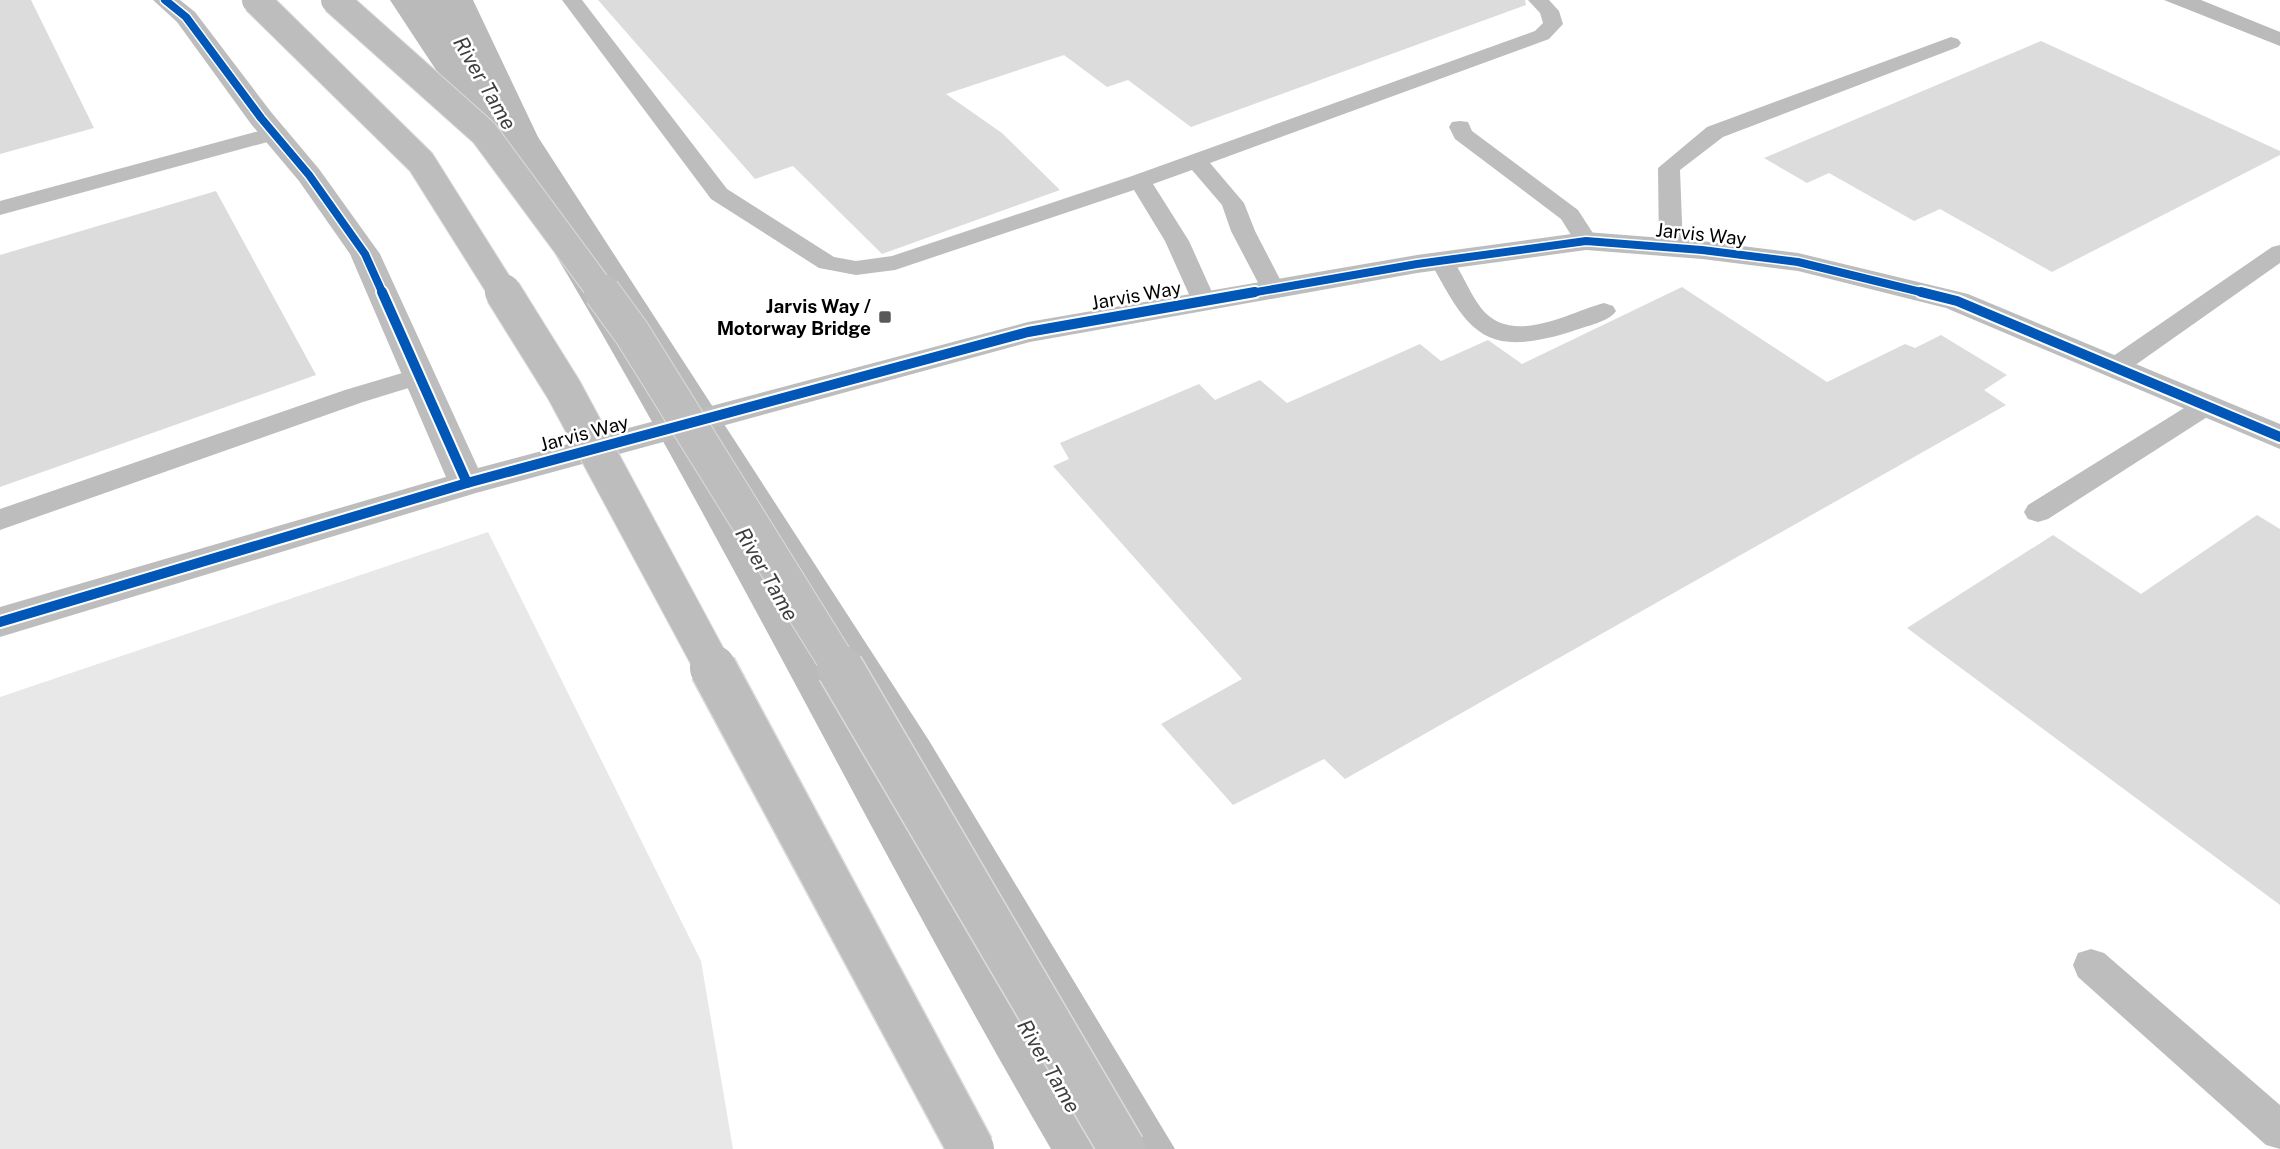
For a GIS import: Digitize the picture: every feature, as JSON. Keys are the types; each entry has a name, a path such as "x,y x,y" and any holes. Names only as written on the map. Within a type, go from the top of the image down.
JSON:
{"main road":[{"path":"165,0 186,18 309,176 365,254 467,483"},
{"path":"256,0 421,162 557,378 971,1149"},
{"path":"335,0 484,133 632,333 874,723 1122,1149"},
{"name":"Jarvis Way","path":"0,622 467,483 1028,332 1442,261 1586,241 1798,262 1957,301 2280,437"}],"lane":[{"path":"572,0 719,194 827,263 856,268 895,263 1139,181 1542,36 1553,24 1549,11 1538,0"},
{"path":"1671,248 1669,168 1715,132 1951,43"},
{"path":"1460,127 1463,135 1570,215 1586,241"},
{"path":"0,208 274,133"},
{"path":"1196,160 1233,204 1243,231 1273,289"},
{"path":"1139,181 1177,241 1204,301"},
{"path":"2115,367 2280,252"},
{"path":"1442,261 1476,319 1496,331 1541,333 1604,311"},
{"path":"0,520 354,396 419,376"},
{"path":"2038,512 2206,406"},
{"path":"2091,965 2280,1132"}],"shaded area":[{"path":"488,532 701,961 733,1149 0,1149 0,697"}],"water":[{"name":"River Tame","path":"390,0 473,0 538,137 928,739 1175,1149 1051,1149 928,931 630,382 524,205"},
{"path":"2164,0 2201,0 2280,32 2280,46"}],"building":[{"path":"0,0 31,0 94,128 0,154"},
{"path":"598,0 1525,0 1526,5 1191,127 1128,80 1107,87 1064,55 946,94 1002,133 1060,190 882,254 793,166 755,179"},
{"path":"2041,41 2280,151 2280,155 2052,272 1940,209 1914,221 1829,173 1807,183 1764,158"},
{"path":"216,191 316,375 0,487 0,255"},
{"path":"1682,287 1827,382 1905,344 1915,348 1941,335 2007,375 1984,390 2006,405 1345,779 1324,759 1233,805 1161,724 1242,679 1053,466 1069,459 1060,443 1199,384 1215,400 1260,380 1287,403 1420,344 1441,361 1488,340 1522,364"},
{"path":"2257,515 2280,529 2280,905 1907,628 2053,535 2141,594"}],"cycle path":[{"path":"165,0 186,17 261,118 309,175 365,254 467,483"},
{"path":"0,622 467,483 1028,332 1417,264 1586,241 1702,250 1798,262 1957,301 2280,437"}],"place":[{"name":"Jarvis Way / Motorway Bridge","path":"885,317"}]}
